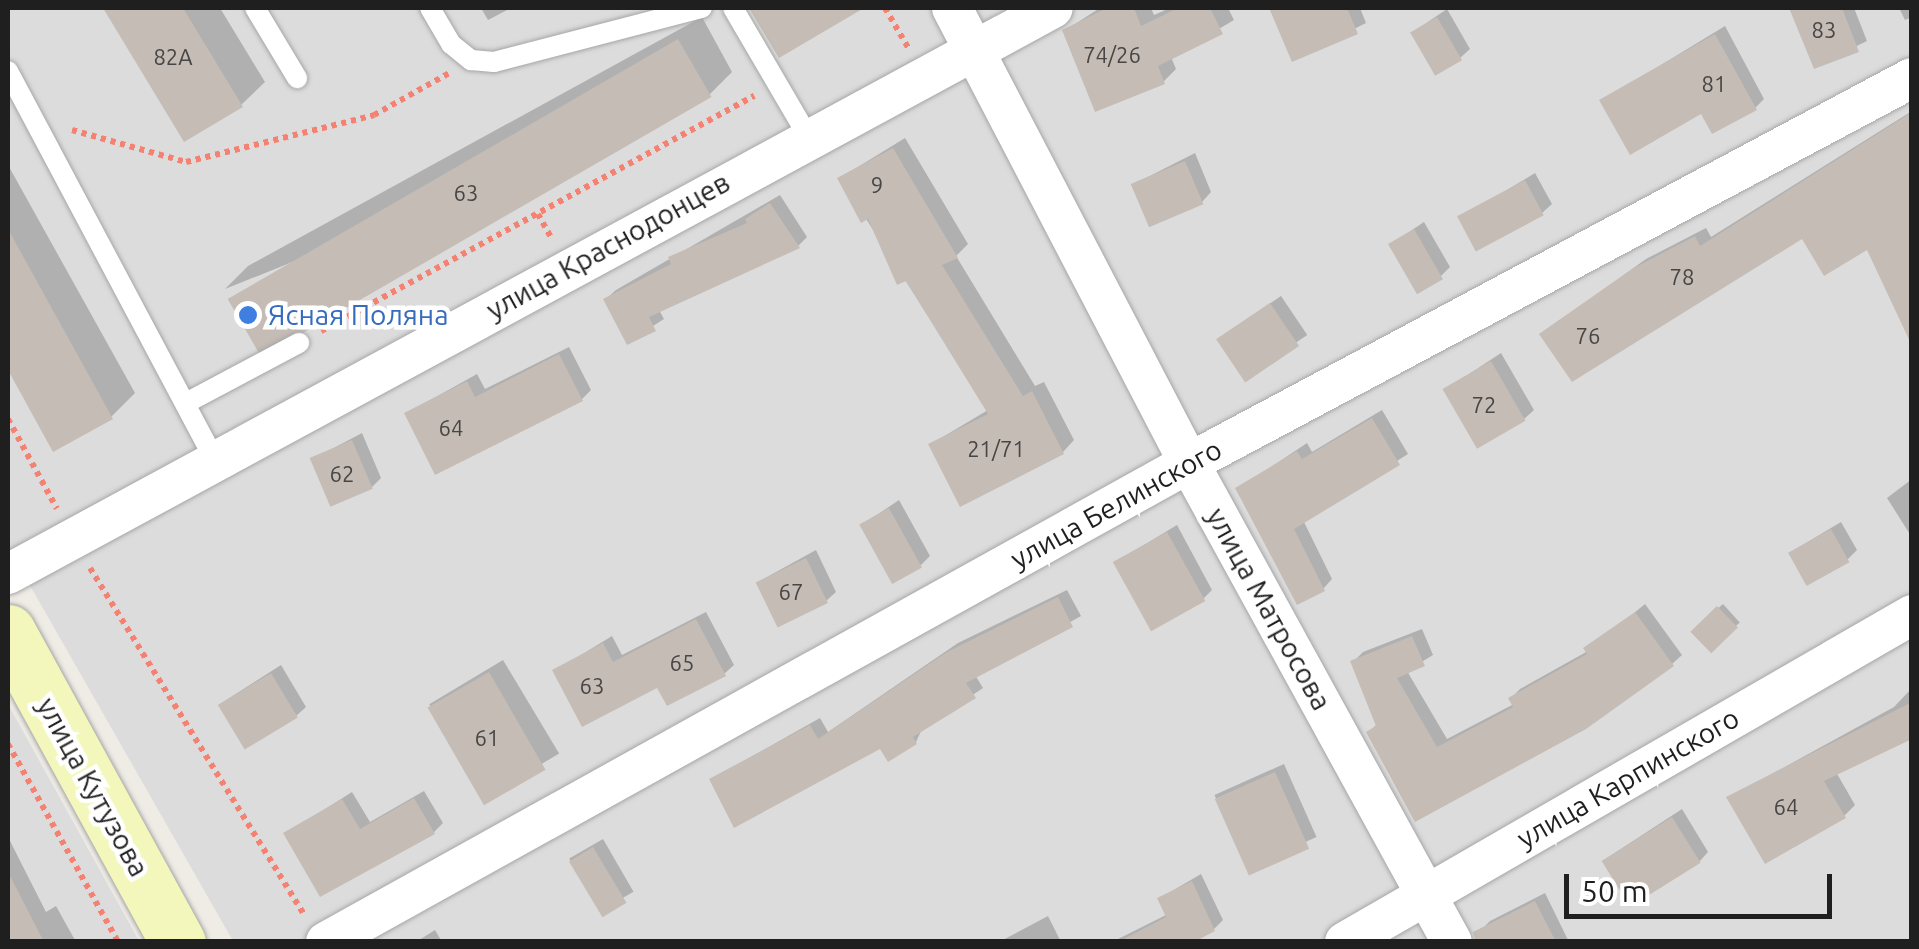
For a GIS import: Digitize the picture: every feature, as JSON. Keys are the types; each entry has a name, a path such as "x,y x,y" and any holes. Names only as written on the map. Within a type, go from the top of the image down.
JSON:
{"main road":[{"name":"улица Кутузова","path":"8,632 178,942"}],"street":[{"name":"улица Матросова","path":"952,8 1189,462 1452,942"},
{"name":"улица Краснодонцев","path":"8,574 1052,8"},
{"name":"улица Белинского","path":"318,933 1189,462 1912,78"},
{"name":"улица Карпинского","path":"1345,942 1912,614"}],"lane":[{"path":"255,8 297,78"},
{"path":"430,8 451,44 472,60 494,62 702,8"},
{"path":"733,8 808,138"},
{"path":"8,72 188,402 217,464"},
{"path":"188,402 298,343"}],"path":[{"path":"34,120 186,162 374,114 472,60"},
{"path":"298,343 776,83"},
{"path":"8,420 72,538 318,933"},
{"path":"8,744 118,942"}],"shaded area":[{"path":"8,8 1911,8 1911,941 233,941 8,547"},
{"path":"8,704 139,941 8,941"}],"building":[{"path":"103,8 183,8 243,107 184,142"},
{"path":"749,8 864,8 779,58"},
{"path":"1107,8 1134,8 1141,26 1178,8 1210,8 1223,34 1158,66 1165,84 1095,112 1062,30"},
{"path":"1269,8 1347,8 1358,34 1292,62"},
{"path":"1789,8 1842,8 1859,52 1814,69"},
{"path":"1437,17 1462,60 1435,76 1410,32"},
{"path":"1715,34 1757,110 1712,134 1701,114 1630,155 1599,100"},
{"path":"678,39 712,97 261,357 228,299"},
{"path":"1912,112 1912,346 1867,250 1824,276 1802,239 1572,382 1539,334 1632,269 1695,236 1700,246"},
{"path":"893,148 958,258 942,265 1023,396 1032,391 1064,454 960,507 928,444 988,414 906,281 897,285 868,219 861,223 837,178"},
{"path":"1185,161 1203,204 1149,227 1131,184"},
{"path":"1525,180 1544,215 1476,251 1457,216"},
{"path":"770,203 800,248 649,317 656,331 627,345 603,299 671,264 668,257 747,223 745,219"},
{"path":"8,229 113,419 53,452 8,370"},
{"path":"1414,229 1443,279 1417,294 1388,244"},
{"path":"1270,303 1299,346 1245,382 1216,339"},
{"path":"559,354 583,401 435,475 404,413 467,381 475,397"},
{"path":"1491,361 1526,421 1477,449 1443,389"},
{"path":"1372,418 1400,465 1294,529 1325,591 1297,605 1235,488 1297,451 1302,459"},
{"path":"352,440 373,489 330,507 310,458"},
{"path":"889,508 922,567 892,584 859,524"},
{"path":"1831,529 1849,562 1807,586 1788,553"},
{"path":"1167,532 1205,601 1151,631 1113,562"},
{"path":"806,558 828,603 778,627 756,583"},
{"path":"1058,597 1073,627 966,683 976,698 913,737 917,744 888,762 880,749 734,828 709,779 810,725 818,739 947,652"},
{"path":"1717,606 1738,628 1711,653 1690,632"},
{"path":"1635,612 1674,666 1586,729 1415,822 1366,732 1376,726 1350,661 1412,636 1425,666 1397,678 1437,747 1513,707 1508,698 1587,654 1583,648"},
{"path":"696,619 726,676 667,706 657,688 582,727 552,670 603,643 613,662"},
{"path":"489,672 546,770 484,805 428,708"},
{"path":"271,673 298,718 245,750 218,705"},
{"path":"1912,702 1912,739 1824,781 1846,818 1765,864 1726,797"},
{"path":"1275,772 1309,849 1249,876 1215,799"},
{"path":"414,798 435,834 320,897 283,833 342,799 360,829"},
{"path":"1672,817 1701,863 1630,907 1602,861"},
{"path":"593,847 626,903 602,917 569,861"},
{"path":"8,872 44,942 8,942"},
{"path":"1192,881 1215,931 1194,942 1118,942 1166,917 1157,898"},
{"path":"1535,901 1556,942 1476,942 1473,932"}],"place":[{"name":"Ясная Поляна","path":"248,315"}]}
